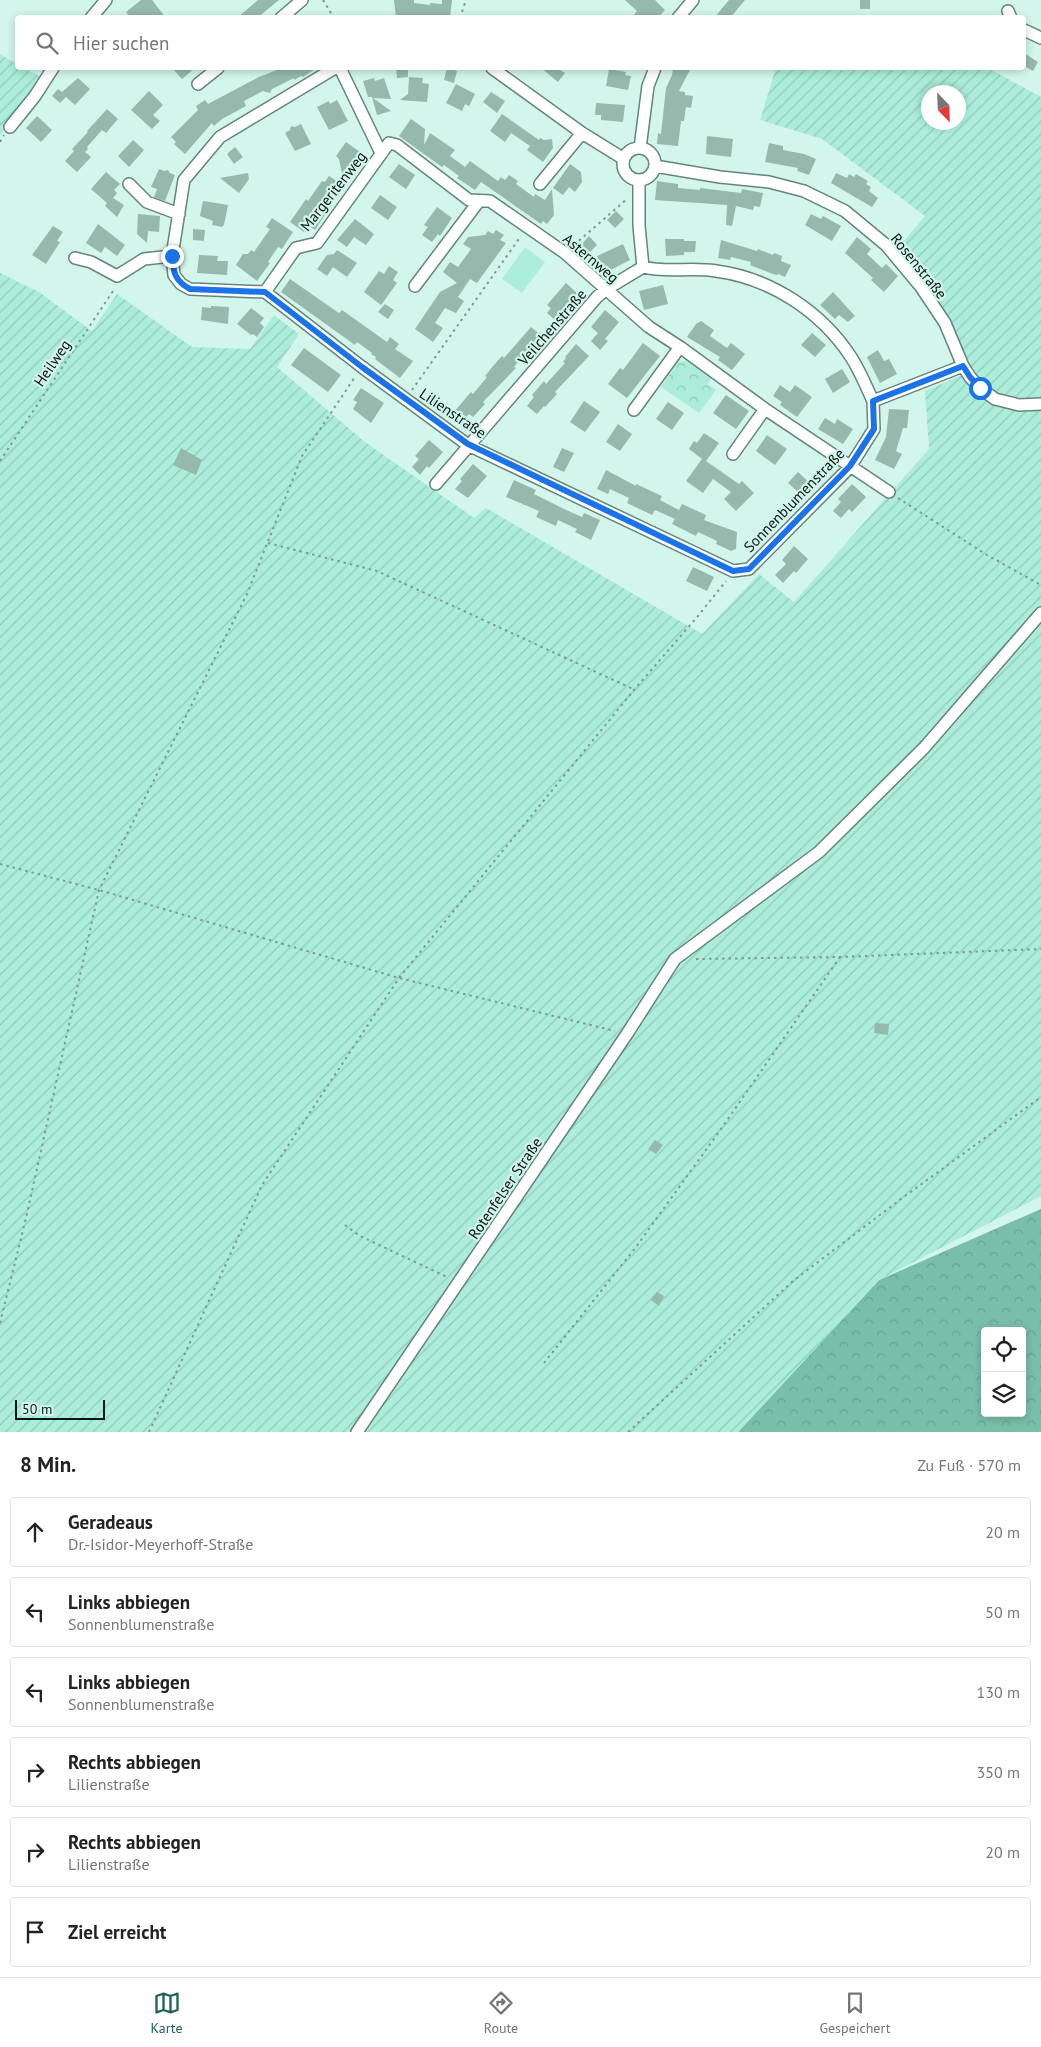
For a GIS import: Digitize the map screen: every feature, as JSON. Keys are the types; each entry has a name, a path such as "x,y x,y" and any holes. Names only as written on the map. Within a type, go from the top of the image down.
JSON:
{"street":[{"path":"94,15 106,0"},
{"path":"284,15 302,0"},
{"path":"680,15 693,0"},
{"path":"1026,31 1041,38"},
{"path":"10,127 35,96 52,70"},
{"path":"198,84 216,70"},
{"path":"265,292 190,289 181,284 174,274 172,256 184,180 220,137 332,70"},
{"name":"Margeritenweg","path":"265,292 296,248 317,243 381,153 341,70"},
{"path":"495,70 582,133 624,160"},
{"path":"640,148 648,86 654,70"},
{"path":"540,184 582,133"},
{"name":"Asternweg","path":"381,153 389,143 397,145 469,200 490,201 565,254 649,326 765,409 889,492"},
{"path":"638,185 652,173 655,166 651,153 640,148 633,149 627,153 624,160 624,169 638,185 643,267 656,270 674,268 716,271 749,279 783,293 808,310 830,330 850,356 873,401 963,366"},
{"name":"Rosenstraße","path":"655,166 769,182 804,191 845,212 886,245 921,287 945,323 963,366 970,377 995,399 1019,405 1041,404"},
{"path":"129,184 147,202 179,214"},
{"path":"415,286 479,201"},
{"path":"75,258 91,262 117,276 144,259 172,256"},
{"name":"Veilchenstraße","path":"436,484 468,444 605,290 643,267"},
{"name":"Lilienstraße","path":"265,292 406,400 468,444 733,571"},
{"path":"634,410 680,347"},
{"name":"Sonnenblumenstraße","path":"733,571 749,569 850,466 874,429 873,401"},
{"path":"734,454 765,409"},
{"name":"Rotenfelser Straße","path":"357,1432 627,1034 675,959 819,852 924,748 1041,612"}],"path":[{"path":"323,0 332,15"},
{"path":"461,15 466,0"},
{"path":"565,254 638,185"},
{"path":"406,400 526,228"},
{"name":"Heilweg","path":"0,461 114,289 117,276"},
{"path":"0,1322 26,1218 99,890 247,594 302,456 362,367"},
{"path":"889,492 987,555 1041,585"},
{"path":"268,543 377,571 634,690"},
{"path":"149,1432 262,1185 399,978 733,571"},
{"path":"0,864 99,890 399,978 627,1034"},
{"path":"694,959 840,957 1041,949"},
{"path":"544,1363 636,1247 721,1129 840,957"},
{"path":"628,1432 793,1281 901,1199 1041,1097"},
{"path":"346,1225 360,1236 458,1282"}],"green space":[{"path":"0,54 15,63 15,70 28,70 41,77 0,136"},
{"path":"775,70 992,70 1041,97 1041,1196 879,1280 738,1432 0,1432 0,273 39,292 92,331 117,294 192,347 250,349 274,315 299,334 277,367 365,442 474,518 486,508 702,634 759,574 794,602 929,449 925,391 962,375 941,326 892,255 925,216 822,139 760,120"},
{"path":"525,247 545,262 522,293 502,279"},
{"path":"687,360 712,377 708,384 716,390 699,413 661,387 678,362"},
{"path":"1041,1209 1041,1432 738,1432 879,1280"}],"building":[{"path":"141,0 152,0 164,15 128,15 126,12"},
{"path":"258,0 279,0 261,15 240,15"},
{"path":"394,0 414,0 414,3 430,5 430,3 442,4 442,0 452,0 450,15 396,15"},
{"path":"625,0 655,0 665,10 661,15 634,15 637,11"},
{"path":"729,0 745,0 732,15 716,15"},
{"path":"860,0 870,0 870,9 860,9"},
{"path":"1026,54 1038,62 1033,71 1026,67"},
{"path":"174,70 193,70 182,79"},
{"path":"277,70 314,70 303,77 301,76 294,80 294,78 272,89 270,93 263,91 244,101 246,106 222,119 214,126 212,123 185,154 174,144 176,142 171,137 198,110 196,106 205,100 208,104 259,77"},
{"path":"396,70 408,70 408,77 397,78"},
{"path":"446,70 457,71 454,83 444,80"},
{"path":"543,70 560,70 565,73 558,82"},
{"path":"609,70 626,72 625,75 631,76 628,90 606,86"},
{"path":"673,70 690,70 679,91 685,92 685,95 693,96 691,108 686,107 684,121 681,121 678,146 657,144 658,133 661,134 666,88"},
{"path":"409,77 423,78 422,83 429,84 427,102 400,100 408,94"},
{"path":"78,78 90,89 75,105 66,97 60,103 52,96 58,89 62,92"},
{"path":"374,78 375,81 384,78 391,99 373,98 391,111 377,115 372,97 368,97 363,81"},
{"path":"456,84 475,94 469,106 465,104 462,111 446,103"},
{"path":"149,91 163,105 153,115 160,121 152,129 131,110"},
{"path":"491,92 505,101 497,113 483,102"},
{"path":"337,100 348,121 329,130 317,107 329,101 330,104"},
{"path":"596,103 625,105 623,122 601,120 601,115 595,115"},
{"path":"107,109 118,119 106,133 102,130 87,147 88,149 85,152 91,157 77,172 65,161 74,151 72,149"},
{"path":"502,114 539,140 540,138 544,140 552,139 553,148 543,162 527,150 530,146 511,133 505,142 490,131"},
{"path":"37,116 52,130 41,142 26,128"},
{"path":"411,119 425,129 424,145 430,133 455,150 450,156 465,167 470,161 498,181 501,177 505,180 509,175 518,181 516,184 534,197 535,194 545,200 552,189 554,215 547,224 543,221 541,224 481,182 475,190 457,178 459,176 444,165 442,167 399,136"},
{"path":"301,124 311,144 295,151 285,133 290,130 291,126 295,127"},
{"path":"707,136 733,139 731,157 706,154"},
{"path":"133,140 144,150 129,167 118,156"},
{"path":"346,142 367,157 344,184 339,159 336,156"},
{"path":"769,143 783,146 783,150 804,154 816,159 809,175 797,171 798,168 765,162"},
{"path":"235,147 243,157 234,164 227,154"},
{"path":"399,164 415,175 406,189 389,177"},
{"path":"570,164 581,172 582,182 575,192 569,187 563,195 553,188"},
{"path":"159,169 168,170 175,175 165,201 154,197 157,189 151,187"},
{"path":"106,172 120,184 114,190 117,193 113,198 124,205 117,217 105,206 107,203 91,189"},
{"path":"248,173 249,179 239,193 220,178"},
{"path":"836,173 847,178 849,174 854,177 856,174 868,181 866,184 871,187 869,191 878,198 872,207 831,183"},
{"path":"329,176 344,186 315,230 309,226 304,232 290,222 306,199 308,201 322,181 325,182"},
{"path":"657,181 678,184 678,188 700,190 700,188 741,193 742,189 763,193 760,207 754,206 753,210 736,206 732,226 726,225 727,205 655,200"},
{"path":"380,195 397,207 388,220 371,208"},
{"path":"203,201 228,205 222,227 212,225 213,221 200,216"},
{"path":"437,207 452,218 440,236 438,234 432,242 422,235 428,227 424,225"},
{"path":"616,211 624,219 615,228 607,220"},
{"path":"138,214 160,216 159,232 148,231 147,243 137,234"},
{"path":"811,214 821,219 823,216 841,226 832,241 805,225"},
{"path":"272,218 293,232 282,249 278,247 268,262 270,263 257,281 236,265 243,254 248,254 251,250 254,252 270,229 266,227"},
{"path":"355,219 374,234 366,245 354,237 347,247 337,240"},
{"path":"98,224 125,245 117,256 105,247 101,253 86,243"},
{"path":"53,226 63,232 57,241 60,242 46,264 32,255"},
{"path":"193,229 205,230 204,241 193,240"},
{"path":"496,230 504,235 500,240 506,243 477,283 470,279 458,297 464,301 456,313 445,308 435,323 443,328 433,342 415,329 440,292 457,283 443,272 450,262 458,267 471,249 463,244 468,237 485,235 488,231 493,234"},
{"path":"589,236 597,245 588,254 580,246"},
{"path":"857,237 871,249 867,254 882,268 886,264 898,276 884,292 871,280 873,278 845,253"},
{"path":"665,239 696,241 695,252 684,252 684,255 666,256"},
{"path":"721,240 757,251 758,249 773,255 774,253 782,256 781,261 791,265 785,277 750,265 751,262 731,257 730,260 718,258"},
{"path":"623,244 630,260 605,273 597,256"},
{"path":"337,250 357,263 347,277 333,267 327,276 317,269 327,255 334,254"},
{"path":"199,255 218,256 217,261 228,261 227,275 197,273"},
{"path":"389,266 398,272 393,280 397,283 381,305 364,292 379,271 384,274"},
{"path":"290,279 339,313 342,310 387,342 390,337 399,344 395,349 413,361 400,378 357,342 355,345 281,292"},
{"path":"566,283 579,295 555,320 547,313 551,308 547,305"},
{"path":"663,285 668,304 644,310 639,291"},
{"path":"833,292 855,316 848,322 839,315 835,319 820,305"},
{"path":"385,304 394,310 388,319 378,312"},
{"path":"211,306 229,307 228,324 201,320 202,307 211,308"},
{"path":"251,308 264,318 260,323 264,327 257,337 253,334 251,335 237,324"},
{"path":"605,310 619,322 605,339 608,341 600,350 591,341 598,333 591,327"},
{"path":"701,321 714,330 710,336 727,348 731,343 745,354 732,370 718,360 720,357 687,337 696,324"},
{"path":"531,327 543,337 521,358 514,367 516,368 483,402 485,404 473,417 469,414 463,421 453,413 471,392 473,394 487,377 485,376 493,366 502,356 504,358"},
{"path":"812,333 826,345 815,357 801,345"},
{"path":"643,343 660,356 627,398 608,384 620,368 623,370"},
{"path":"576,344 589,356 555,392 557,394 537,414 527,406 534,397 532,395 544,381 546,384 565,363 563,362 565,357"},
{"path":"304,348 341,375 328,392 291,365"},
{"path":"878,350 884,361 889,359 897,374 880,383 867,357"},
{"path":"842,369 850,382 833,393 825,379"},
{"path":"780,385 790,392 795,385 812,397 797,417 780,405 782,402 773,396"},
{"path":"361,388 384,403 371,423 353,409 357,402 353,400"},
{"path":"726,395 749,411 736,429 713,413"},
{"path":"584,401 600,412 585,432 570,422"},
{"path":"668,402 684,413 672,430 656,419"},
{"path":"889,409 909,410 907,428 903,428 896,451 902,454 894,469 875,460 886,437"},
{"path":"825,418 835,424 837,419 853,429 843,444 818,429"},
{"path":"618,424 632,434 620,451 606,442"},
{"path":"704,433 719,443 706,461 739,484 742,481 754,493 736,511 724,499 731,492 713,479 703,493 686,481 702,459 689,449 694,441 697,443"},
{"path":"767,435 787,449 775,465 756,451"},
{"path":"429,440 443,452 420,475 412,467 419,459 415,456"},
{"path":"181,448 202,460 196,475 173,465"},
{"path":"562,448 574,453 564,472 553,467"},
{"path":"473,464 487,476 468,498 455,489 462,481 460,479"},
{"path":"606,470 636,486 636,484 662,496 660,500 679,510 682,504 706,515 704,520 737,532 736,549 731,551 716,544 717,541 698,532 696,536 672,524 675,519 655,510 652,515 627,503 629,498 610,489 608,494 597,489"},
{"path":"798,472 814,487 805,498 788,483"},
{"path":"514,480 536,490 534,494 564,509 582,517 584,513 600,520 591,540 575,532 577,529 558,520 556,526 536,517 539,511 506,497"},
{"path":"852,484 866,497 852,512 849,509 841,518 833,511 841,502 838,499"},
{"path":"794,546 808,559 796,573 794,571 783,583 775,575 786,564 782,560"},
{"path":"693,567 714,577 707,591 686,581"},
{"path":"875,1023 889,1024 888,1035 874,1033"},
{"path":"655,1140 663,1145 656,1154 648,1149"},
{"path":"657,1292 664,1296 659,1306 651,1300"}],"route":[{"path":"172,256 174,274 181,284 190,289 265,292 362,367 468,444 733,571 749,569 850,466 874,429 873,401 963,366 980,388"}]}
